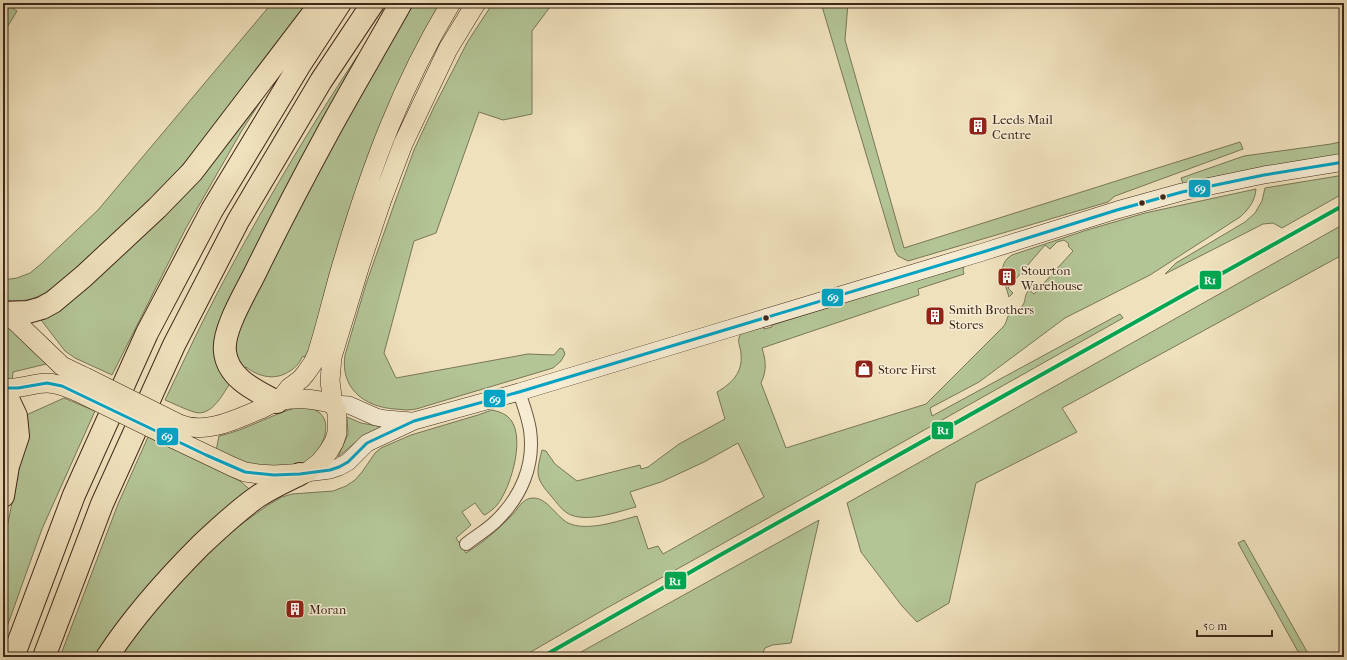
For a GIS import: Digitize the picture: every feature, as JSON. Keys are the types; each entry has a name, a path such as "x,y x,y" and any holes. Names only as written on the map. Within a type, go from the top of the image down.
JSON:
{"highway":[{"path":"3,314 28,312 42,308 53,302 84,276 157,208 192,172 321,3"},
{"path":"14,657 74,495 147,333 212,210 298,66 340,3"},
{"path":"44,657 102,504 174,345 238,221 320,81 373,3"},
{"path":"278,402 236,377 226,359 226,338 232,320 291,202 328,132 401,3"},
{"path":"3,389 14,410 18,426 18,436 8,466 3,496"},
{"path":"3,423 8,466"},
{"path":"107,657 137,616 164,584 208,539 235,514 258,496 303,473"}],"main road":[{"path":"278,402 289,388 301,379 315,359 363,195 384,138 409,80 438,24 451,3"},
{"path":"303,473 320,462 334,442 337,433 337,412 330,381 332,357 381,202 403,144 421,103 448,49 476,3"},
{"path":"3,314 9,316 19,324 81,385 175,431 245,472 274,475 330,470 348,462 367,443 414,422 519,392 1118,210 1190,191 1264,175 1344,162"},
{"path":"3,389 47,383 62,386 81,385"},
{"path":"175,431 214,426 278,402 318,400 334,404 349,405 386,419 414,422"}],"street":[{"path":"466,544 495,523 512,505 524,482 531,453 530,429 519,392"}],"green space":[{"path":"3,3 17,11 3,34"},
{"path":"272,3 308,3 229,108 187,160 143,208 54,287 39,296 30,299 17,301 3,300 3,280 17,278 30,273 98,210"},
{"path":"411,3 445,3 363,176 333,263 309,355 302,357 299,363 292,370 279,376 273,377 262,375 246,367 242,369 236,359 236,335 288,227"},
{"path":"493,3 553,3 532,31 532,114 503,120 479,112 436,233 414,241 384,353 396,378 528,354 554,355 560,348 563,349 565,354 561,361 553,368 412,410 395,409 373,404 356,394 346,377 344,367 345,355 366,284 414,150 468,41"},
{"path":"821,3 848,3 845,40 904,248 1240,142 1243,149 1115,196 1108,202 908,261 898,256 895,251"},
{"path":"305,32 241,132 186,228 112,375 75,358 65,351 38,316 84,282"},
{"path":"358,55 364,58 222,326 232,380 217,403 212,408 200,413 183,408 165,400 223,281 298,150"},
{"path":"1344,141 1344,155 1183,184 1181,178 1244,156"},
{"path":"1344,175 1344,193 1282,228 1273,223 1263,224 1165,274 1176,263 1245,222 1255,213 1262,201 1265,188"},
{"path":"1256,189 1251,204 1240,217 1150,275 1065,318 979,382 930,408 932,416 1120,314 1123,318 522,657 117,657 152,610 225,536 268,505 282,497 292,494 333,491 346,486 355,480 375,453 381,448 411,435 492,410 507,416 513,424 516,434 517,447 515,460 512,474 507,486 502,497 494,508 485,515 475,503 462,512 471,525 456,538 466,553 484,541 513,514 523,502 534,498 545,502 563,520 576,525 602,525 637,516 648,549 658,546 663,554 764,497 738,443 704,462 661,482 630,492 636,507 611,514 592,517 574,516 567,513 546,491 538,475 542,450 546,451 555,464 577,481 640,465 641,469 648,467 679,444 725,419 717,392 727,385 738,372 741,361 739,338 742,333 763,327 764,329 772,327 772,325 887,289 964,267 964,274 918,289 919,295 762,348 765,366 761,383 786,448 926,404 1003,327 1010,313 1023,305 1026,294 1029,290 1034,294 1073,251 1068,246 1069,244 1064,240 1057,242 1050,249 1045,245 1008,288 1013,293 1009,297 1004,281 1011,279 1009,274 1002,275 1002,272 1005,261 1012,255 1087,230 1145,213"},
{"path":"1344,224 1344,254 1062,408 1077,432 976,483 949,603 917,622 902,606 861,552 847,503"},
{"path":"3,324 7,325 46,364 13,372 12,383 3,381"},
{"path":"64,398 95,411 42,529 3,638 3,547 21,459 24,416"},
{"path":"299,407 315,410 322,416 326,429 322,444 313,456 305,462 290,466 250,467 216,451 219,436"},
{"path":"347,417 361,423 383,427 357,441 338,457 348,434"},
{"path":"148,437 240,481 254,493 102,657 60,657 118,504"},
{"path":"819,520 791,643 772,645 765,648 761,657 572,657"},
{"path":"1244,540 1310,657 1301,657 1238,543"}],"railway":[{"path":"542,657 722,554 1344,205"}],"transit line":[{"name":"69","path":"3,388 18,388 47,383 62,386 206,455 245,472 274,475 300,474 330,470 348,462 367,443 414,421 519,392 1117,210 1182,192 1264,175 1344,162"},
{"name":"R1","path":"542,657 722,554 1344,205"}],"place":[{"name":"Leeds Mail Centre","path":"978,126"},
{"name":"Stourton Warehouse","path":"1007,277"},
{"name":"Smith Brothers Stores","path":"935,316"},
{"name":"Store First","path":"864,369"},
{"name":"Moran","path":"295,609"}]}
